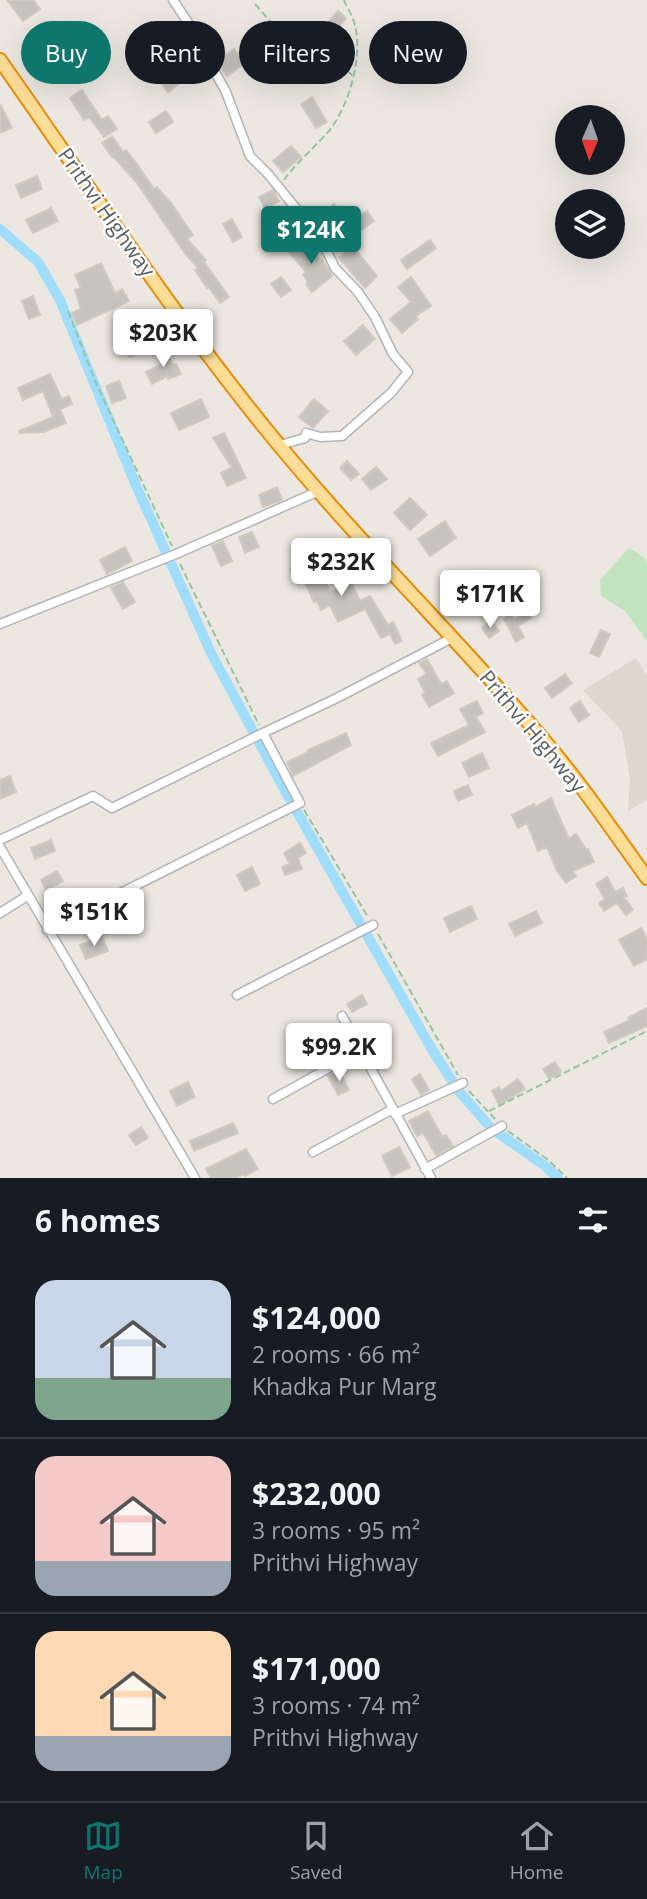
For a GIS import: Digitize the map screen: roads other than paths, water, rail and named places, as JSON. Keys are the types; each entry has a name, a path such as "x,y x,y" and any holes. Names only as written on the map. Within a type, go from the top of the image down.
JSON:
{"highway":[{"name":"Prithvi Highway","path":"0,60 202,346 279,445 551,749 611,825 647,878"}],"street":[{"path":"173,0 226,92 250,156 277,184 321,239 335,268 370,309 393,354 408,372 391,393 342,436 320,437 306,433 305,438 279,445"},
{"path":"0,624 176,554 319,491"},
{"path":"0,840 93,796 112,808 337,698 452,638"},
{"path":"47,930 300,803 262,733"},
{"path":"0,847 195,1178"},
{"path":"0,913 27,895"},
{"path":"237,995 373,925"},
{"path":"342,1016 427,1173"},
{"path":"272,1099 359,1051"},
{"path":"313,1152 394,1111 463,1083"},
{"path":"416,1178 502,1126"}],"waterway":[{"path":"0,229 38,262 60,300 135,483 211,653 284,789 431,1048 458,1090 491,1128 558,1178"}]}
